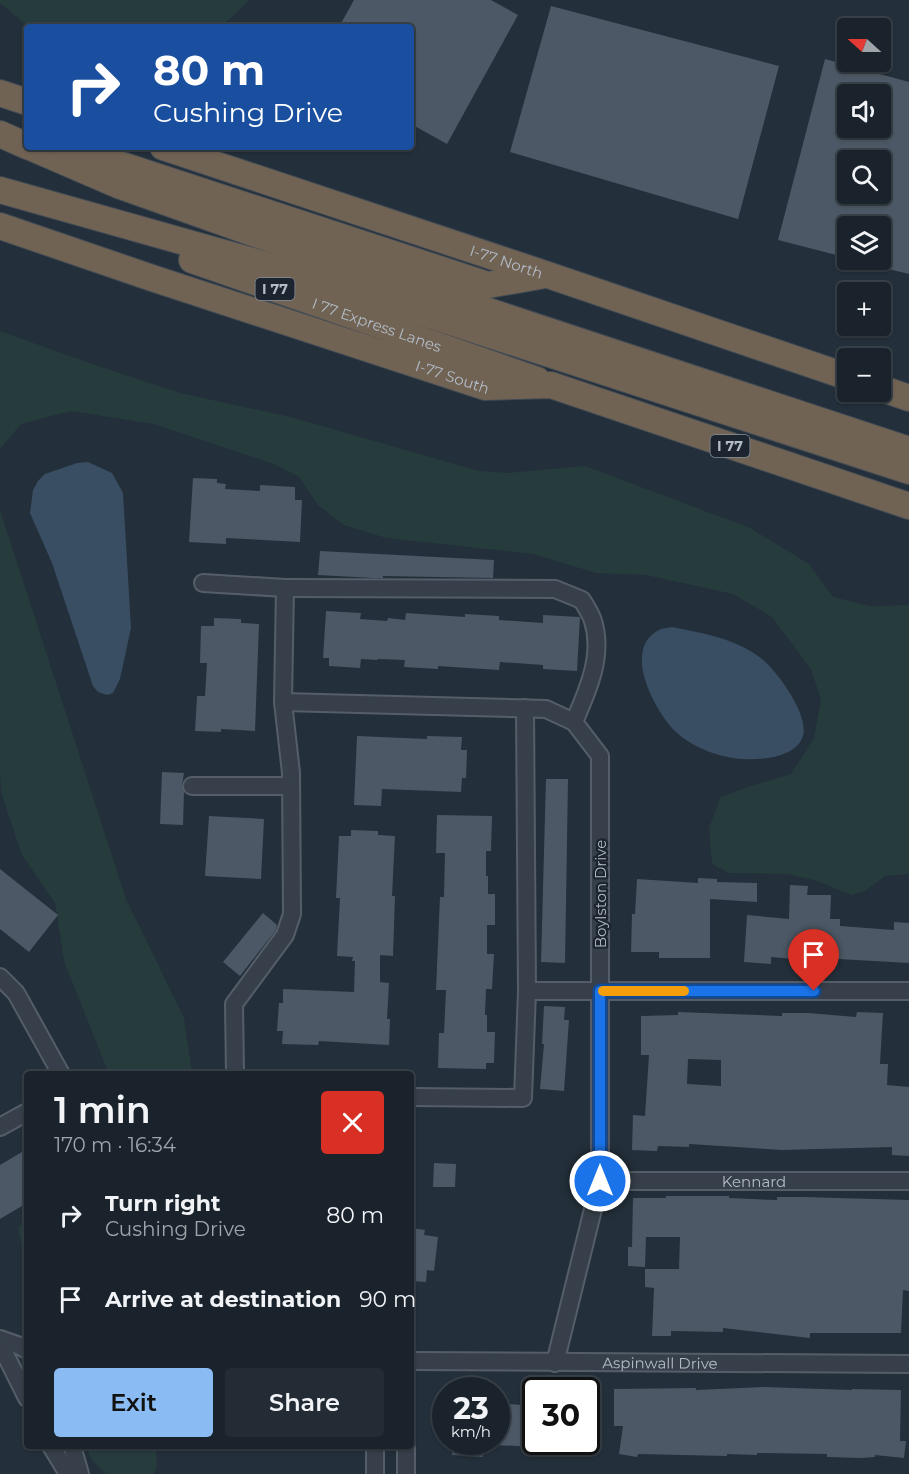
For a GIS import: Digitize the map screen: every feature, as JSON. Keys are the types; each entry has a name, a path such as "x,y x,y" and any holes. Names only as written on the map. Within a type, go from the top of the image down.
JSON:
{"highway":[{"path":"0,93 24,101"},
{"path":"0,126 24,133"},
{"path":"0,134 24,144"},
{"path":"37,150 117,184 241,229 909,450"},
{"path":"76,150 488,285 548,275"},
{"name":"I-77 North","path":"172,150 837,373"},
{"path":"0,191 334,284 909,471"},
{"name":"I 77 Express Lanes","path":"0,191 551,386"},
{"name":"I-77 South","path":"0,226 485,387 551,386 909,506"},
{"path":"891,392 909,398"}],"street":[{"path":"203,583 285,588 555,589 582,600 593,622 596,650 591,684 574,722"},
{"path":"235,1071 234,1004 285,935 292,914 291,786 283,702 285,588"},
{"name":"Boylston Drive","path":"283,702 546,709 574,722 600,756 600,1181 555,1363"},
{"path":"414,1097 523,1098 527,991 525,708"},
{"path":"192,786 291,786"},
{"path":"0,977 16,993 59,1071"},
{"path":"527,991 909,991"},
{"path":"0,1127 24,1114"},
{"name":"Kennard","path":"600,1181 909,1181"},
{"path":"0,1342 24,1348"},
{"path":"0,1342 24,1392"},
{"name":"Aspinwall Drive","path":"414,1360 555,1363 909,1364"},
{"path":"53,1449 68,1474"},
{"path":"73,1449 80,1474"},
{"path":"375,1449 375,1474"},
{"path":"405,1474 406,1449"}],"green space":[{"path":"0,0 250,0 226,24 25,24 0,3"},
{"path":"0,331 180,393 291,417 479,471 508,473 585,466 750,528 809,564 833,597 870,606 909,605 909,874 885,876 865,891 852,895 814,880 786,874 729,873 712,864 709,828 721,797 791,774 814,738 821,700 811,669 772,617 733,594 646,575 596,573 533,554 386,538 344,525 318,505 299,477 271,463 154,424 71,411 21,424 0,449"},
{"path":"0,510 126,899 184,1018 192,1071 108,1071 64,961 55,903 22,855 2,795 0,776"},
{"path":"24,1219 24,1257 18,1228"},
{"path":"87,1449 156,1449 157,1467 153,1474 106,1474 92,1460"}],"water":[{"path":"88,462 112,473 123,493 131,628 120,679 113,693 107,695 98,692 93,686 52,563 30,513 33,490 45,474 77,463"},
{"path":"672,627 707,634 742,646 769,665 791,694 797,706 804,727 799,743 793,749 777,756 743,759 726,757 708,751 691,743 676,732 651,696 642,665 643,651 648,639 660,629"}],"building":[{"path":"354,0 491,0 518,15 447,144 414,126 414,24 341,24"},
{"path":"551,6 779,66 738,219 510,152"},
{"path":"825,59 837,62 837,72 872,72 909,82 909,274 891,270 891,216 837,216 837,255 778,240"},
{"path":"193,478 217,479 217,483 226,484 225,489 260,491 260,485 295,487 295,500 302,500 300,542 226,538 226,544 189,542"},
{"path":"320,551 494,560 493,578 383,576 383,578 373,578 318,575"},
{"path":"326,611 361,613 360,619 387,621 388,618 405,620 406,613 465,617 465,614 499,616 499,620 543,623 543,615 580,617 577,671 543,669 543,665 500,662 499,670 438,666 438,669 404,667 405,660 378,659 361,659 360,668 329,666 329,658 323,658"},
{"path":"214,618 241,619 241,623 259,624 255,731 221,729 221,732 195,731 197,696 205,696 207,663 200,663 201,626 214,626"},
{"path":"357,736 427,739 427,736 462,737 461,750 467,750 466,778 462,778 461,792 382,789 381,806 354,805"},
{"path":"162,772 184,773 183,825 160,824"},
{"path":"546,779 568,779 565,963 541,962"},
{"path":"437,815 492,816 491,851 486,851 486,876 488,876 488,894 495,894 495,925 487,925 487,954 494,954 492,989 486,989 485,1015 487,1015 487,1032 495,1032 494,1063 486,1063 486,1069 438,1068 439,1033 444,1033 446,990 436,990 440,897 444,897 445,853 436,853"},
{"path":"209,816 264,819 261,879 205,876"},
{"path":"351,830 378,831 378,835 395,836 392,896 395,896 393,956 380,955 380,982 389,983 387,1019 390,1019 389,1045 319,1041 318,1045 282,1044 283,1031 277,1031 279,1003 283,1003 283,989 354,992 355,961 352,961 353,957 337,956 340,898 336,898 339,836 351,836"},
{"path":"0,869 58,915 29,952 0,929"},
{"path":"698,878 717,879 717,882 757,883 757,902 710,899 710,958 659,958 659,952 631,952 632,914 635,914 637,879 698,883"},
{"path":"790,885 808,886 807,895 831,895 830,919 840,919 840,926 894,930 894,922 909,923 909,963 838,959 838,963 771,957 771,964 744,962 747,915 789,919"},
{"path":"263,913 277,925 276,930 240,976 223,962"},
{"path":"544,1006 565,1007 564,1020 569,1020 564,1091 540,1089 544,1044 542,1044"},
{"path":"678,1012 782,1016 782,1013 808,1013 856,1017 857,1012 883,1013 880,1064 888,1064 887,1085 909,1087 909,1156 892,1155 892,1147 782,1150 689,1144 689,1147 658,1146 657,1151 632,1150 633,1115 645,1116 649,1055 641,1055 641,1016 678,1015","holes":["688,1059 721,1060 721,1086 687,1084"]},
{"path":"24,1151 24,1205 0,1219 0,1165"},
{"path":"434,1163 456,1164 455,1187 433,1187"},
{"path":"666,1196 729,1196 729,1198 777,1200 777,1197 805,1197 909,1200 909,1291 903,1290 901,1333 810,1333 810,1338 723,1328 723,1332 671,1331 671,1336 652,1336 654,1288 645,1287 645,1269 679,1269 680,1237 646,1237 645,1267 628,1266 628,1247 632,1247 633,1198 666,1198"},
{"path":"414,1228 425,1230 424,1235 438,1237 434,1271 427,1270 426,1282 414,1281"},
{"path":"764,1387 901,1390 900,1441 906,1441 904,1458 875,1455 875,1457 861,1458 827,1457 827,1454 757,1453 757,1455 727,1454 727,1456 638,1454 637,1457 619,1454 623,1426 614,1426 614,1389 696,1388 696,1390"},
{"path":"510,1404 522,1405 522,1446 510,1446"},
{"path":"452,1455 483,1455 483,1457"}],"slow traffic":[{"path":"603,991 684,991"}],"route":[{"path":"600,1181 600,991 814,991"}]}
